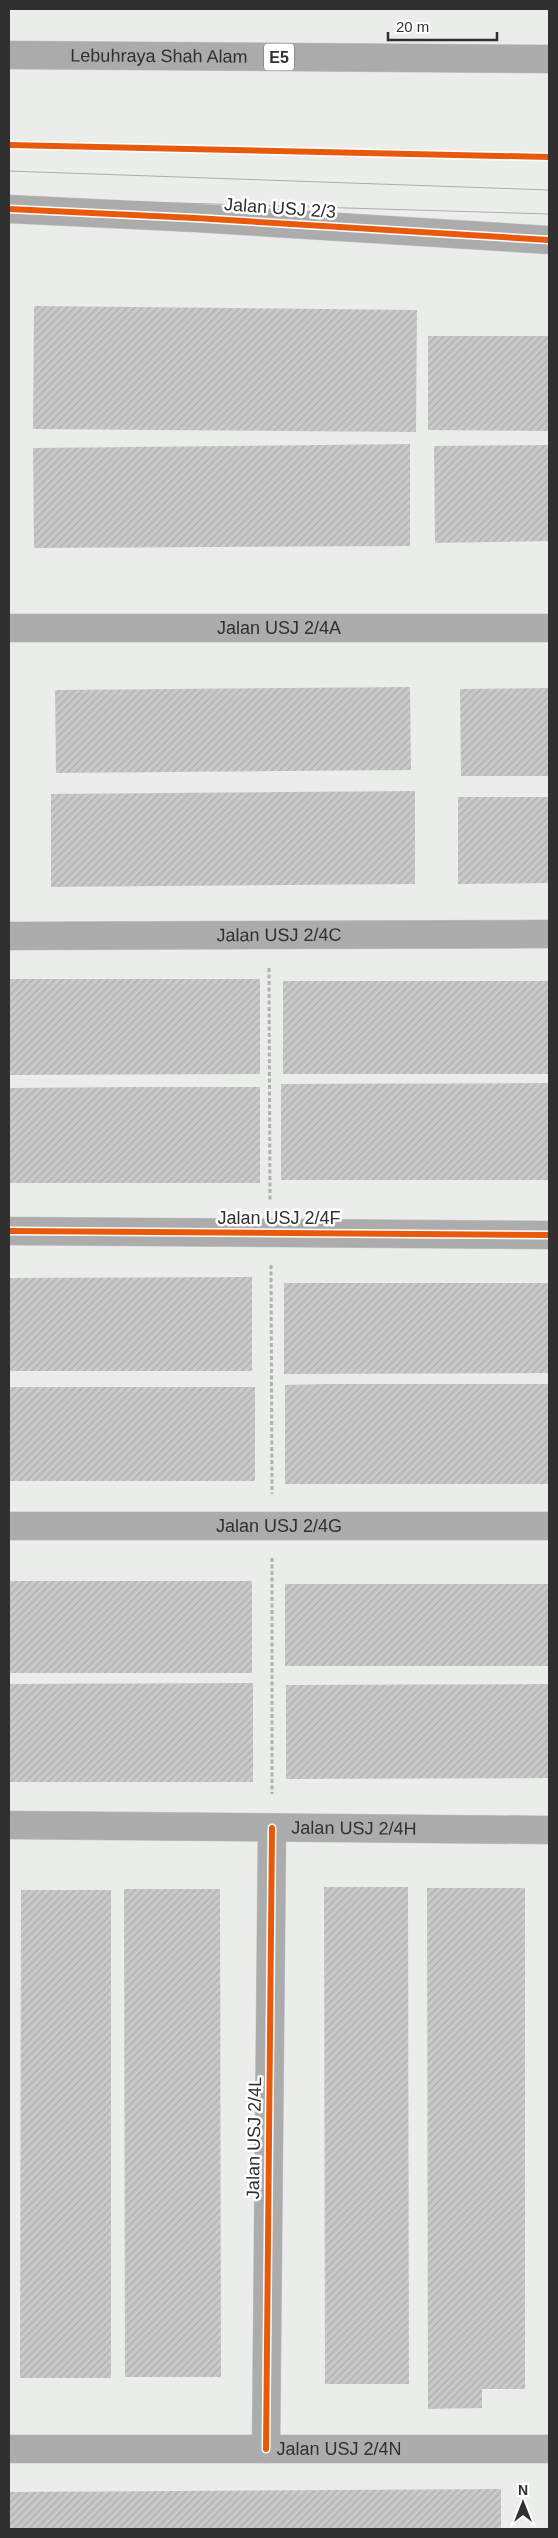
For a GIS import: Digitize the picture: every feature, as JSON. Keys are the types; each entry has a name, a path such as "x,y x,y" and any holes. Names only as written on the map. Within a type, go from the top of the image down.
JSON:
{"highway":[{"name":"Lebuhraya Shah Alam","path":"9,55 549,59"}],"street":[{"name":"Jalan USJ 2/3","path":"9,209 196,218 549,240"},
{"name":"Jalan USJ 2/4A","path":"9,628 549,628"},
{"name":"Jalan USJ 2/4C","path":"9,936 549,934"},
{"name":"Jalan USJ 2/4F","path":"9,1231 549,1235"},
{"name":"Jalan USJ 2/4G","path":"9,1526 549,1526"},
{"name":"Jalan USJ 2/4H","path":"9,1825 549,1830"},
{"name":"Jalan USJ 2/4L","path":"266,2449 272,1828"},
{"name":"Jalan USJ 2/4N","path":"9,2449 549,2449"}],"path":[{"path":"269,935 272,1828"}],"building":[{"path":"34,306 417,310 416,432 33,429"},
{"path":"428,336 549,336 549,431 428,430"},
{"path":"410,444 410,546 34,548 33,448"},
{"path":"549,445 549,541 435,543 434,446"},
{"path":"410,687 411,770 56,773 55,690"},
{"path":"549,688 549,776 461,776 460,689"},
{"path":"415,791 415,884 51,887 51,794"},
{"path":"458,797 549,797 549,883 458,884"},
{"path":"9,979 260,979 260,1074 9,1075"},
{"path":"283,981 549,981 549,1074 283,1074"},
{"path":"549,1083 549,1180 281,1180 281,1084"},
{"path":"260,1087 260,1183 9,1183 9,1088"},
{"path":"252,1277 252,1371 9,1371 9,1278"},
{"path":"284,1283 549,1283 549,1373 284,1374"},
{"path":"549,1384 549,1484 285,1484 285,1385"},
{"path":"9,1387 255,1387 255,1481 9,1481"},
{"path":"9,1581 252,1581 252,1673 9,1673"},
{"path":"285,1584 549,1584 549,1666 285,1666"},
{"path":"253,1683 253,1782 9,1782 9,1684"},
{"path":"549,1684 549,1778 286,1779 286,1685"},
{"path":"324,1887 408,1887 409,2384 325,2384"},
{"path":"427,1888 525,1888 525,2389 482,2389 482,2408 428,2409"},
{"path":"124,1889 220,1889 221,2377 125,2377"},
{"path":"21,1890 111,1890 111,2378 20,2378"},
{"path":"501,2489 501,2529 9,2529 9,2492"}],"tram line":[{"path":"9,171 549,190"},
{"path":"9,198 549,214"}],"cycle path":[{"path":"9,145 549,157"},
{"path":"9,209 195,218 549,240"},
{"path":"9,1231 549,1235"},
{"path":"266,2449 272,1828"}]}
